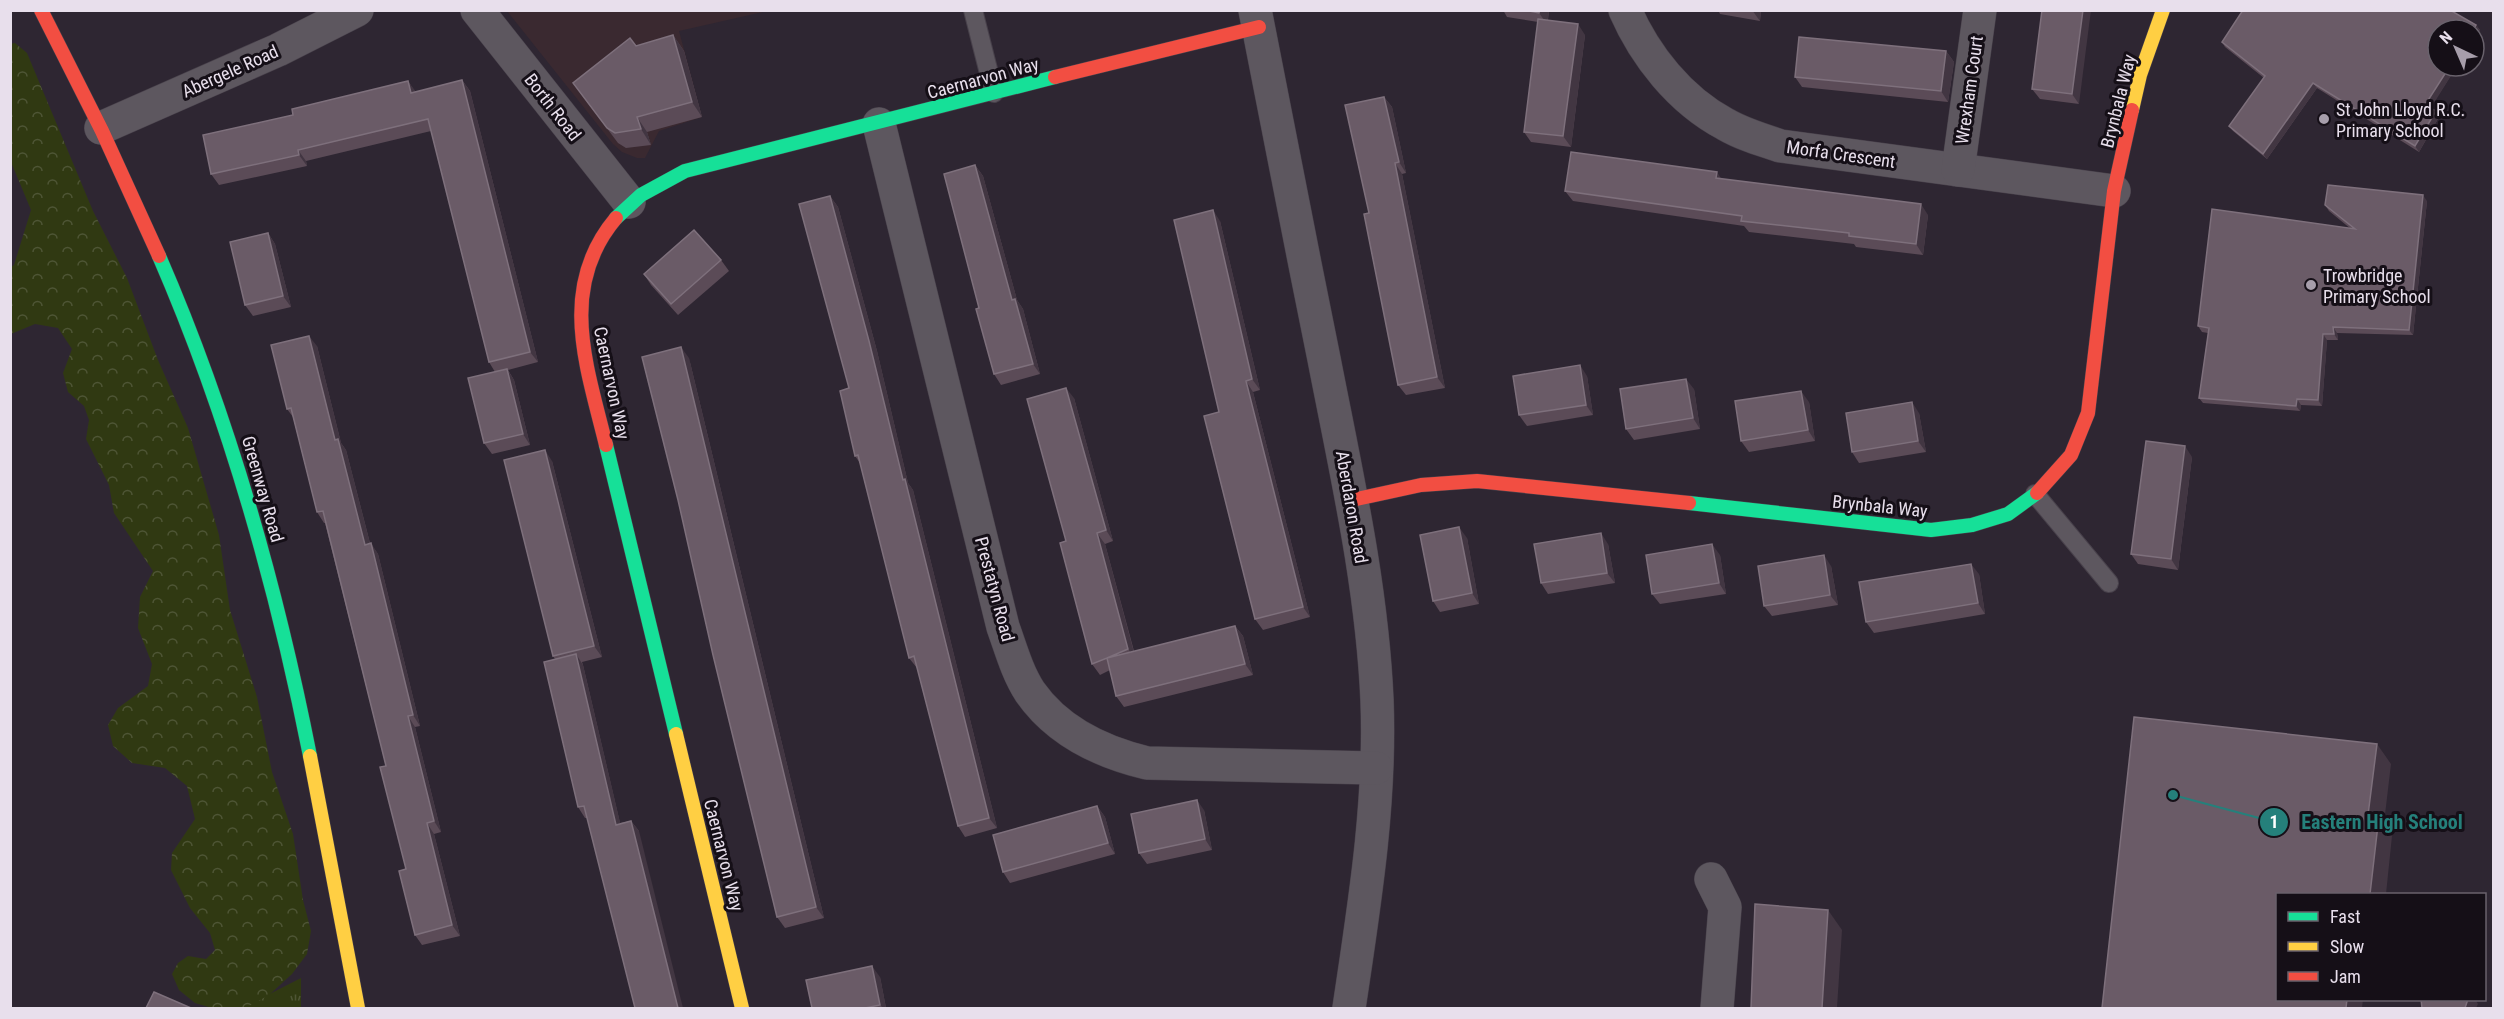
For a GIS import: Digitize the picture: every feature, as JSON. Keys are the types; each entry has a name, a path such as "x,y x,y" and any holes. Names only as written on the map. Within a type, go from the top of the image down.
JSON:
{"street":[{"name":"Greenway Road","path":"41,10 68,59 168,274 212,383 244,483 279,616 358,1008"},
{"name":"Abergele Road","path":"101,128 278,50 357,10"},
{"name":"Borth Road","path":"477,10 629,202"},
{"name":"Morfa Crescent","path":"1625,10 1637,36 1658,67 1688,98 1723,124 1754,138 1781,146 2114,191"},
{"name":"Wrexham Court","path":"1958,170 1980,10"},
{"name":"Brynbala Way","path":"1352,500 1420,485 1477,481 1541,486 1931,530 1972,525 2008,514 2035,495 2071,455 2088,413 2114,191 2140,75 2163,10"},
{"name":"Caernarvon Way","path":"742,1008 589,373 580,321 583,291 592,257 603,234 629,202 663,179 685,171 879,124 1257,19"},
{"name":"Aberdaron Road","path":"1257,19 1352,500 1370,620 1377,700 1376,768 1368,881 1349,1008"},
{"name":"Prestatyn Road","path":"879,124 1004,627 1016,664 1029,691 1047,712 1090,744 1115,756 1147,763 1376,768"},
{"path":"1711,879 1725,907 1717,1008"}],"lane":[{"path":"973,10 994,93"},
{"path":"2035,495 2109,583"}],"shaded area":[{"path":"507,11 767,11 679,31 702,117 659,131 645,158 637,158 622,152 613,144"}],"green space":[{"path":"15,43 27,53 93,211 127,278 158,360 188,428 219,535 230,610 257,697 272,772 293,834 303,900 311,931 307,954 292,974 269,995 247,1007 212,1008 195,1003 179,990 172,974 178,963 188,956 206,959 215,950 210,933 190,908 171,870 172,853 195,819 187,786 165,768 132,763 113,746 108,725 118,708 148,686 152,664 138,628 140,597 153,571 114,513 109,485 86,439 89,420 84,406 68,392 63,373 72,349 58,328 35,324 11,334 11,267 14,265 31,210 11,162 10,44"},
{"path":"301,978 301,1008 242,1008"}],"building":[{"path":"1524,10 1540,10 1539,13"},
{"path":"2042,10 2083,10 2072,94 2032,89"},
{"path":"2243,10 2450,10 2464,18 2426,18 2426,78 2442,78 2425,105 2436,111 2415,146 2313,83 2263,154 2229,126 2265,76 2222,42"},
{"path":"1538,19 1578,24 1563,136 1524,132"},
{"path":"673,35 692,102 637,117 641,129 615,133 607,128 573,83 630,38 636,46"},
{"path":"1799,37 1946,51 1941,91 1795,77"},
{"path":"462,80 530,352 489,362 428,119 298,150 299,155 211,174 203,135 293,115 292,109 408,81 411,93"},
{"path":"1384,97 1399,162 1395,163 1437,377 1398,385 1364,214 1369,213 1345,105"},
{"path":"1571,152 1717,172 1716,178 1921,204 1916,244 1849,236 1849,233 1741,221 1742,216 1565,191"},
{"path":"975,165 1012,300 1015,299 1033,364 994,374 944,174"},
{"path":"2328,185 2423,195 2409,330 2333,327 2334,334 2323,334 2318,400 2297,399 2296,406 2199,398 2209,328 2198,326 2212,209 2355,229 2325,205"},
{"path":"830,196 903,480 905,479 989,818 958,826 914,656 909,658 858,455 855,456 840,391 849,388 799,204"},
{"path":"1213,210 1252,379 1246,381 1303,607 1255,619 1204,416 1219,412 1174,220"},
{"path":"694,230 721,260 671,304 644,274"},
{"path":"268,233 283,296 245,305 230,242"},
{"path":"309,336 335,440 338,439 365,545 371,543 413,715 408,716 434,821 427,823 452,925 415,935 399,871 406,869 380,767 386,766 323,511 317,512 291,408 287,409 271,345"},
{"path":"681,347 816,907 777,917 642,357"},
{"path":"1580,365 1586,405 1519,415 1513,376"},
{"path":"507,369 523,434 484,443 468,378"},
{"path":"1686,379 1693,418 1626,429 1620,389"},
{"path":"1066,388 1106,530 1097,533 1128,649 1092,664 1060,543 1066,541 1027,399"},
{"path":"1801,391 1808,430 1741,441 1735,401"},
{"path":"1912,402 1918,441 1852,452 1846,413"},
{"path":"2146,441 2185,446 2171,559 2131,554"},
{"path":"545,450 594,646 553,656 504,460"},
{"path":"1459,527 1472,593 1433,601 1420,535"},
{"path":"1601,533 1607,573 1541,583 1534,544"},
{"path":"1712,544 1719,583 1652,594 1646,555"},
{"path":"1824,555 1830,595 1764,606 1758,566"},
{"path":"1971,564 1978,603 1866,622 1859,582"},
{"path":"1235,626 1245,664 1116,696 1107,658"},
{"path":"576,654 616,825 631,821 678,1008 635,1008 584,806 578,807 544,662"},
{"path":"2134,717 2377,744 2368,815 2379,816 2370,893 2276,893 2276,1001 2347,1001 2346,1008 2102,1008"},
{"path":"1197,800 1205,839 1139,853 1131,814"},
{"path":"1097,806 1108,843 1003,872 993,835"},
{"path":"1755,904 1828,910 1822,1008 1751,1008"},
{"path":"872,966 880,1005 865,1008 812,1008 806,980"},
{"path":"154,992 191,1008 146,1008"},
{"path":"2421,1001 2467,1001 2465,1008 2422,1008"}],"traffic: fast":[{"path":"616,218 641,195 685,171 1055,77"},
{"path":"159,256 207,378 248,502 282,628 310,756"},
{"path":"606,445 676,734"},
{"path":"1689,503 1931,530 1972,525 2008,514 2037,493"}],"traffic: slow":[{"path":"2132,110 2140,75 2163,10"},
{"path":"676,734 742,1008"},
{"path":"310,756 358,1008"}],"traffic: jam":[{"path":"41,10 102,131 159,256"},
{"path":"1055,77 1259,27"},
{"path":"2037,493 2071,455 2088,413 2114,191 2132,110"},
{"path":"606,445 585,357 582,300 587,272 598,245 616,218"},
{"path":"1352,500 1421,485 1477,481 1689,503"}],"place":[{"name":"St John Lloyd R.C. Primary School","path":"2324,119"},
{"name":"Trowbridge Primary School","path":"2311,285"},
{"name":"Eastern High School","path":"2173,795"}]}
